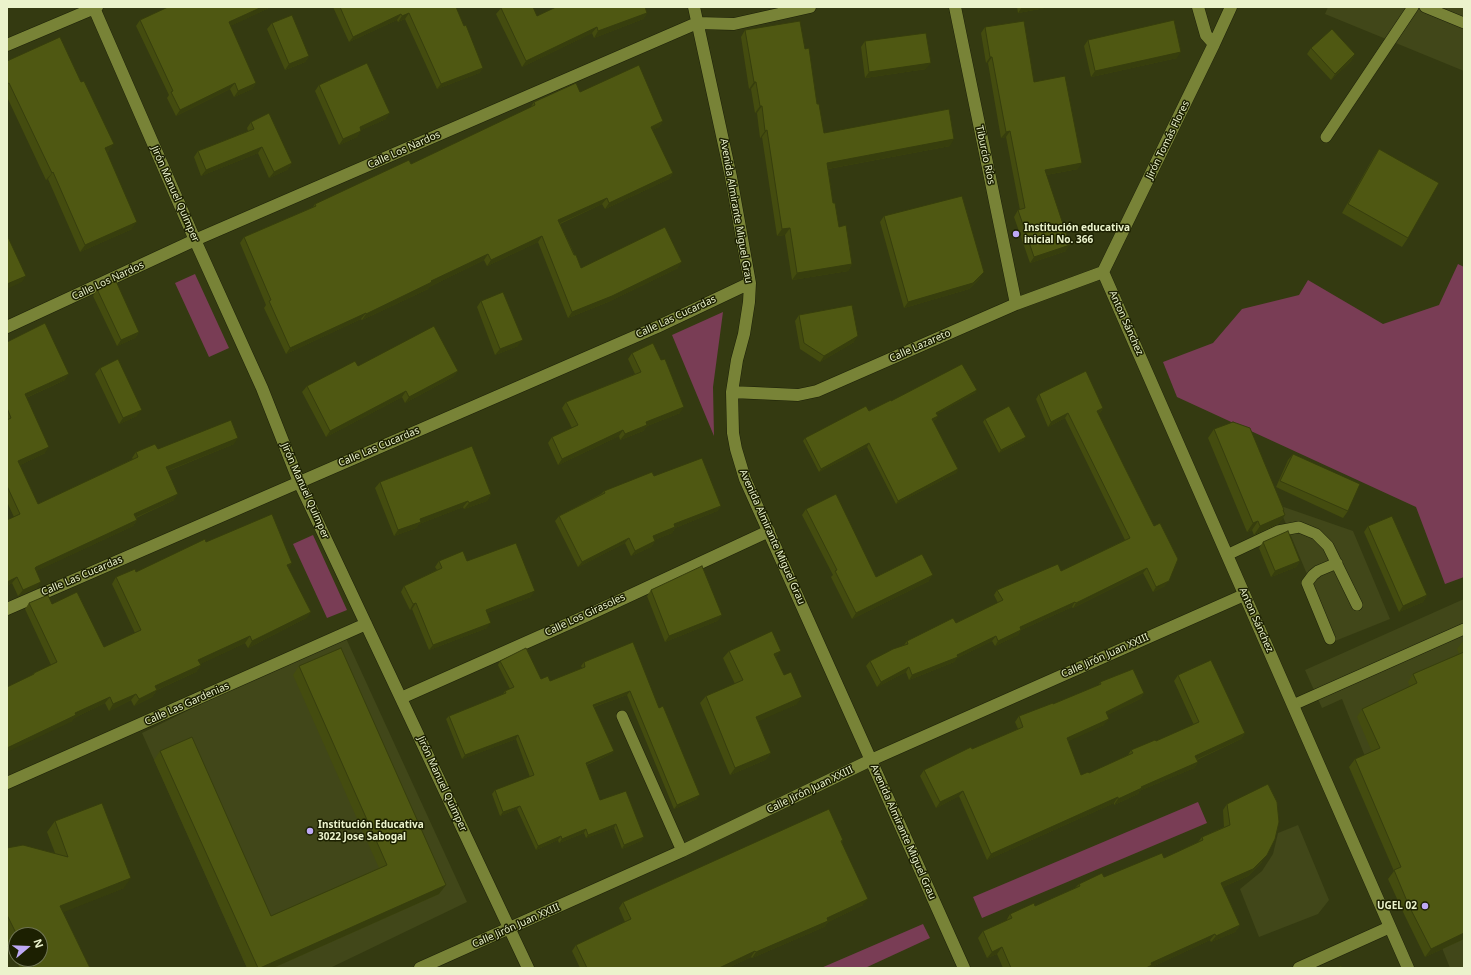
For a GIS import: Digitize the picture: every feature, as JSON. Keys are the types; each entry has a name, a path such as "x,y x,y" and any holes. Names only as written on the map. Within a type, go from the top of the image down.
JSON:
{"street":[{"name":"Avenida Almirante Miguel Grau","path":"694,7 731,177 750,283 749,302 744,334 732,392 733,433 736,449 745,479 964,968"},
{"name":"Calle Los Nardos","path":"7,327 195,240 697,23 734,24 810,7"},
{"name":"Tiburcio Ríos","path":"955,7 1016,304"},
{"path":"1198,7 1206,35 1214,44"},
{"name":"Jirón Tomás Flores","path":"1103,272 1231,7"},
{"path":"7,45 95,8"},
{"name":"Jirón Manuel Quimper","path":"95,8 195,240 262,388 299,482 528,968"},
{"name":"Calle Lazareto","path":"732,392 798,394 817,391 1016,304 1103,272"},
{"name":"Anton Sánchez","path":"1103,272 1408,968"},
{"name":"Calle Las Cucardas","path":"7,609 657,327 750,283"},
{"name":"Calle Los Girasoles","path":"402,698 588,615 768,531"},
{"name":"Calle Jirón Juan XXIII","path":"420,968 682,851 871,760 1244,595"},
{"name":"Calle Las Gardenias","path":"7,784 366,624"},
{"path":"1299,968 1390,927"}],"lane":[{"path":"1326,137 1413,7"},
{"path":"1425,7 1464,22"},
{"path":"1227,555 1278,531 1300,527 1316,534 1328,546 1357,605"},
{"path":"1330,639 1307,584 1313,575 1318,571 1337,563"},
{"path":"1293,706 1464,629"},
{"path":"622,716 682,851"}],"shaded area":[{"path":"1328,7 1464,7 1464,71 1325,14"},
{"path":"1458,264 1464,267 1464,577 1445,584 1416,507 1177,397 1163,362 1213,343 1242,309 1299,295 1308,280 1383,324 1439,305"},
{"path":"195,274 229,348 209,357 175,283"},
{"path":"723,312 713,387 714,436 672,335"},
{"path":"1278,505 1353,531 1390,619 1335,641"},
{"path":"313,535 347,610 327,618 293,544"},
{"path":"1464,599 1464,968 1450,968 1342,699 1322,708 1305,670"},
{"name":"Institución Educativa 3022 Jose Sabogal","path":"344,634 467,902 330,968 247,968 142,733"},
{"path":"1198,802 1207,823 982,918 973,897"},
{"path":"1298,825 1329,900 1318,914 1259,937 1240,889 1262,871 1273,854 1278,833"},
{"path":"923,924 930,938 865,968 821,968"}],"building":[{"path":"168,7 262,7 229,22 256,83 238,91 235,83 180,110 171,92 173,91 140,20"},
{"path":"340,7 456,7 464,26 466,25 483,68 441,84 409,13 402,16 401,14 353,37"},
{"path":"533,7 537,16 556,7 645,7 647,13 598,31 597,27 526,61 501,8"},
{"path":"292,15 309,56 289,64 272,23"},
{"path":"1174,20 1181,52 1095,71 1088,40"},
{"path":"800,21 805,49 809,48 817,104 819,104 824,133 949,109 954,139 827,163 833,203 835,203 839,227 846,225 852,264 797,273 790,228 782,229 767,130 765,131 762,106 760,106 756,82 754,82 745,30"},
{"path":"1024,21 1034,82 1065,76 1082,163 1045,170 1070,245 1034,257 1018,210 1025,208 1010,131 1006,132 985,27"},
{"path":"1332,29 1355,54 1335,74 1311,48"},
{"path":"926,33 931,63 869,72 865,41"},
{"path":"60,37 81,82 84,81 114,144 105,148 137,222 85,245 53,172 52,173 9,83 7,84 7,61"},
{"path":"367,63 390,113 360,127 361,131 343,139 319,85"},
{"path":"639,65 663,121 651,127 673,173 609,203 607,198 558,220 581,268 665,227 682,262 612,296 572,312 542,236 491,260 488,254 366,314 290,348 269,301 271,300 244,237 316,206 315,204 409,160 411,164 535,105 534,102 576,83 580,92"},
{"path":"269,113 292,163 274,172 262,147 206,170 198,151 254,129 251,122"},
{"path":"1379,149 1439,183 1408,238 1348,204"},
{"path":"962,196 984,272 973,283 908,302 884,216"},
{"path":"7,235 26,276 7,284"},
{"path":"116,281 139,332 121,340 97,289"},
{"path":"503,292 523,340 500,349 481,301"},
{"path":"852,305 858,336 824,356 804,343 799,315"},
{"path":"45,323 69,374 25,394 49,447 18,461 38,504 138,457 136,452 155,444 158,449 231,420 238,438 166,467 178,494 134,514 137,520 36,567 35,568 41,582 23,590 17,577 7,582 7,520 20,514 7,486 7,420 11,418 7,408 7,342"},
{"path":"434,326 458,371 409,397 406,391 330,431 307,386 355,361 358,366"},
{"path":"653,343 661,360 665,359 684,407 646,422 647,425 625,434 623,430 562,459 552,437 578,425 566,402 641,372 632,353"},
{"path":"118,359 142,410 123,418 100,368"},
{"path":"962,364 977,390 936,413 938,416 932,419 958,469 898,501 869,443 821,469 805,438 866,406 869,411 891,401"},
{"path":"1086,371 1103,408 1097,411 1154,526 1160,523 1178,559 1169,581 1156,587 1147,568 1076,603 1075,602 1020,627 1021,630 998,641 996,636 957,655 958,657 912,675 909,667 881,682 870,661 893,649 908,644 907,641 953,618 956,623 1003,600 997,590 1058,564 1061,571 1130,538 1068,413 1051,422 1039,394"},
{"path":"1009,406 1026,437 1001,450 985,419"},
{"path":"1233,422 1250,428 1284,510 1285,515 1260,526 1258,521 1253,523 1214,429"},
{"path":"472,446 491,494 420,519 421,522 398,530 380,482"},
{"path":"1293,454 1360,484 1348,511 1280,481"},
{"path":"702,458 721,506 674,524 675,527 653,536 655,541 635,551 629,538 582,562 559,516 605,493 604,491 652,472 654,476"},
{"path":"836,494 876,577 922,554 933,575 856,613 835,571 837,570 806,509"},
{"path":"272,514 292,563 287,565 311,612 252,641 250,636 198,660 201,665 155,686 157,690 139,699 136,694 113,704 110,697 7,748 7,687 57,662 29,603 48,595 52,604 77,592 104,647 141,630 116,577 135,569 136,572 205,539 206,542"},
{"path":"1392,516 1427,595 1403,606 1368,526"},
{"path":"1288,531 1300,561 1275,571 1263,542"},
{"path":"516,543 535,591 486,610 491,623 433,645 416,603 413,604 404,586 442,568 439,561 463,551 467,561"},
{"path":"702,566 722,615 669,636 651,590"},
{"path":"772,631 781,651 774,654 784,675 791,672 802,697 756,717 771,753 735,768 706,696 743,680 729,651"},
{"path":"633,642 659,708 663,706 700,795 677,805 630,691 593,705 614,751 586,763 600,800 626,791 644,837 624,845 616,824 588,835 586,829 562,839 561,836 538,846 520,806 503,812 495,790 534,775 518,735 465,755 449,716 506,693 505,691 514,687 500,661 526,648 541,679 548,676 550,681 585,667 584,662"},
{"path":"341,648 446,885 258,968 160,751 192,737 271,916 387,865 299,666"},
{"path":"1464,652 1464,933 1431,949 1409,906 1394,870 1401,867 1355,759 1380,748 1362,709 1417,683 1413,674"},
{"path":"1211,660 1245,733 1195,756 1198,762 1141,787 1142,788 1118,799 1118,797 991,854 963,791 940,802 924,770 971,747 972,749 1023,727 1019,716 1053,704 1101,684 1100,682 1133,669 1144,693 1106,712 1109,719 1067,738 1081,775 1088,772 1089,773 1133,753 1131,750 1199,722 1178,675"},
{"path":"1268,784 1277,802 1279,822 1275,839 1267,855 1253,869 1221,883 1240,925 1216,936 1215,934 1151,963 1152,965 1146,968 1011,968 1002,947 992,952 983,931 1012,918 1010,914 1034,903 1035,906 1080,886 1079,884 1102,873 1104,877 1162,853 1164,858 1203,840 1202,837 1230,825 1227,804"},
{"path":"102,803 131,878 60,906 90,968 33,968 48,967 48,927 13,927 7,915 7,848 23,845 68,857 55,821"},
{"path":"829,809 843,840 841,841 868,899 827,918 828,921 756,952 755,951 719,968 587,968 576,945 631,919 623,902"}],"place":[{"name":"Institución educativa inicial No. 366","path":"1016,234"},
{"name":"Institución Educativa 3022 Jose Sabogal","path":"310,831"},
{"name":"UGEL 02","path":"1425,906"}]}
